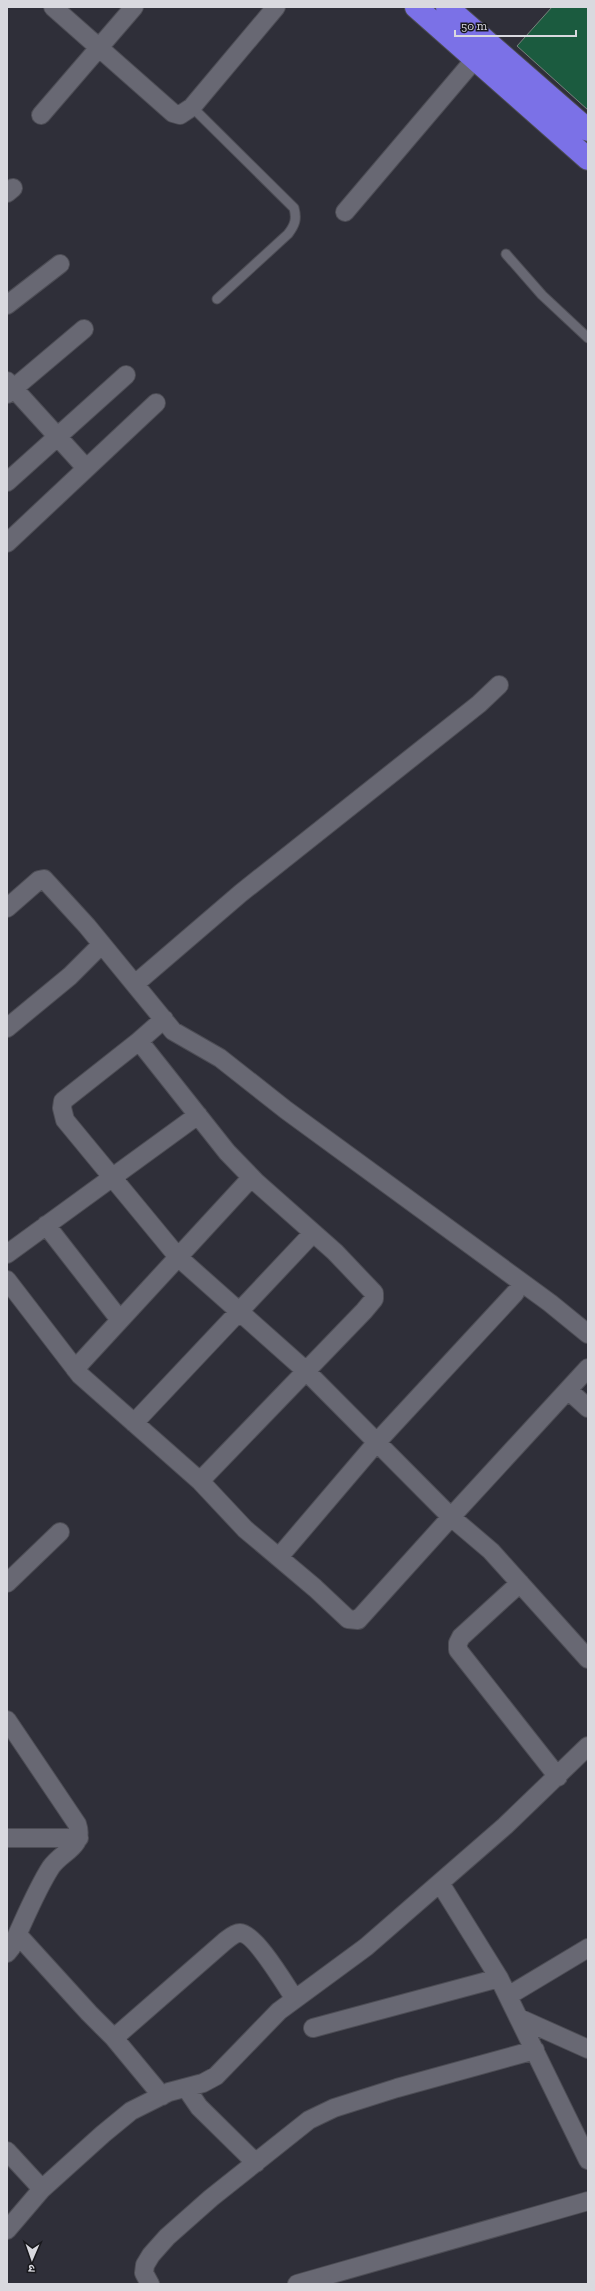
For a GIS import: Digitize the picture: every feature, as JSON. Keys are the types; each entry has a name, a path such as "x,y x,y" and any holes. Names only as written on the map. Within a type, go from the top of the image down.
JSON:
{"highway":[{"path":"416,7 588,159"},
{"path":"447,7 588,130"}],"street":[{"path":"53,7 173,113 180,115 187,112 192,107 276,7"},
{"path":"41,115 134,7"},
{"path":"345,212 475,59"},
{"path":"7,306 60,264"},
{"path":"84,329 9,388 86,468"},
{"path":"7,482 56,436 126,375"},
{"path":"7,543 156,403"},
{"path":"135,984 247,888 480,704 500,685"},
{"path":"7,908 39,880 44,879 51,884 173,1031 220,1058 286,1110 550,1303 588,1334"},
{"path":"7,1028 70,976 102,944"},
{"path":"164,1019 139,1041 63,1100 62,1108 65,1120 178,1257 305,1370 451,1517 491,1551 588,1660"},
{"path":"139,1041 227,1152 251,1178 314,1233 371,1288 374,1293 374,1299 200,1481"},
{"path":"7,1254 198,1115"},
{"path":"75,1369 251,1178"},
{"path":"46,1225 120,1320"},
{"path":"134,1423 314,1233"},
{"path":"7,1280 75,1369 200,1481 245,1530 315,1588 348,1619 358,1620 588,1368"},
{"path":"278,1557 377,1442 516,1293"},
{"path":"568,1390 588,1408"},
{"path":"7,1583 60,1532"},
{"path":"520,1583 461,1637 458,1643 458,1650 558,1777"},
{"path":"7,1720 77,1824 79,1838 70,1850 51,1867 7,1953"},
{"path":"7,2230 42,2189 103,2134 131,2112 162,2096 203,2083 216,2076 279,2011 366,1947 558,1777 588,1746"},
{"path":"7,1838 79,1838"},
{"path":"440,1883 499,1978 588,2160"},
{"path":"114,2038 224,1942 241,1933 246,1935 260,1948 295,1998"},
{"path":"18,1934 89,2013 114,2038 162,2096"},
{"path":"508,1996 584,1954"},
{"path":"313,2028 499,1978"},
{"path":"518,2018 588,2049"},
{"path":"150,2284 144,2273 151,2255 167,2237 211,2198 309,2120 334,2108 398,2088 535,2050"},
{"path":"186,2088 199,2107 256,2163"},
{"path":"7,2151 42,2189"},
{"path":"297,2284 588,2201"}],"lane":[{"path":"192,107 294,208 296,216 294,227 288,234 217,299"},
{"path":"506,254 542,295 588,338"}],"building":[{"path":"552,7 588,7 588,110 517,46"}]}
